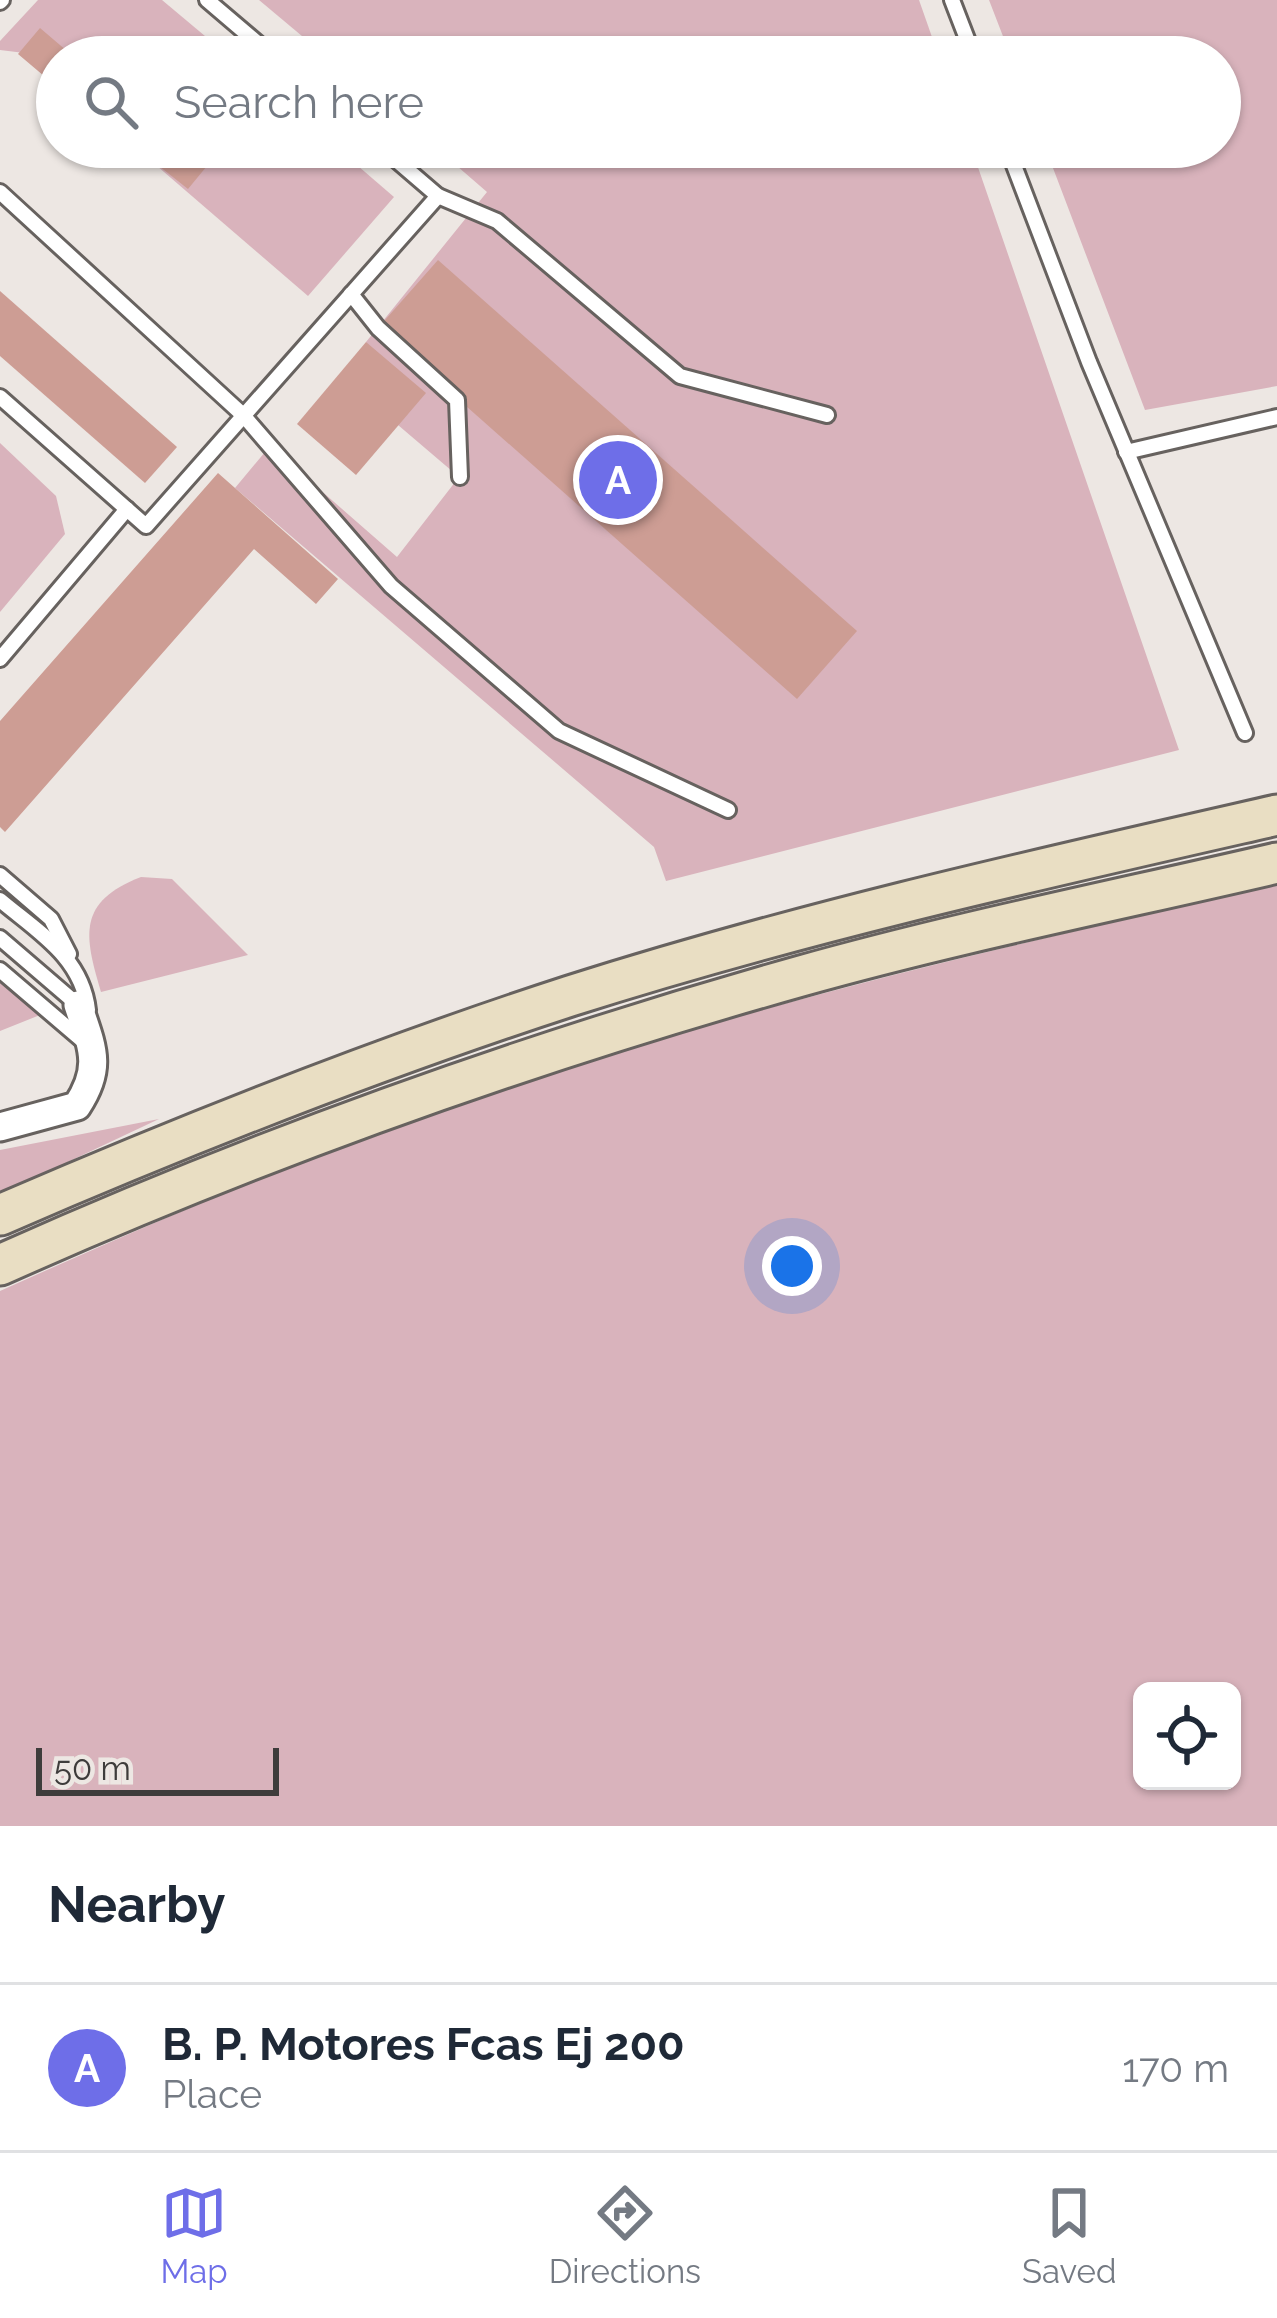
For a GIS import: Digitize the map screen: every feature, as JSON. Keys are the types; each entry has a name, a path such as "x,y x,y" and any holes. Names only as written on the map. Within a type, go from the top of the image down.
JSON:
{"main road":[{"path":"0,1215 199,1129 572,996 785,933 1277,815"},
{"path":"0,1265 222,1170 584,1041 980,929 1277,863"}],"street":[{"path":"0,1127 77,1106 93,1082 93,1050 77,1005"}],"lane":[{"path":"207,0 249,36"},
{"path":"952,0 966,36"},
{"path":"405,168 438,196 497,221 680,376 826,415"},
{"path":"1015,168 1126,452 1245,733"},
{"path":"0,192 243,416 391,586 559,731 728,810"},
{"path":"0,397 146,526 438,196"},
{"path":"351,294 378,328 458,400 460,477"},
{"path":"1126,452 1277,417"},
{"path":"0,659 127,509"},
{"path":"0,875 52,919 86,989 93,1050"},
{"path":"0,900 71,959"},
{"path":"0,938 77,1005"},
{"path":"0,970 93,1050"}],"shaded area":[{"path":"38,0 162,0 205,36 36,36 36,54 0,50 0,41"},
{"path":"259,0 919,0 932,36 302,36"},
{"path":"989,0 1277,0 1277,386 1145,410 1053,168 1241,168 1241,36 1003,36"},
{"path":"159,168 360,168 394,197 308,296"},
{"path":"459,168 978,168 1179,750 666,881 654,847 235,488 270,446 397,557 459,477 398,425 366,342 487,192"},
{"path":"0,443 56,496 65,534 0,612"},
{"path":"141,877 172,879 248,955 101,992 91,954 91,923 105,898"},
{"path":"1277,884 1277,1826 0,1826 0,1291 307,1160 517,1083 732,1018"},
{"path":"0,970 50,1011 0,1031"},
{"path":"159,1119 0,1194 0,1150"}],"building":[{"path":"40,28 49,36 36,36 36,69 18,54"},
{"path":"162,168 205,168 188,189"},
{"path":"438,260 857,631 797,699 378,328"},
{"path":"0,291 177,447 145,483 0,356"},
{"path":"366,342 426,393 356,475 297,424"},
{"path":"218,473 338,579 316,604 254,549 5,832 0,827 0,721"}],"place":[{"name":"B. P. Motores Fcas Ej 200","path":"618,480"}]}
